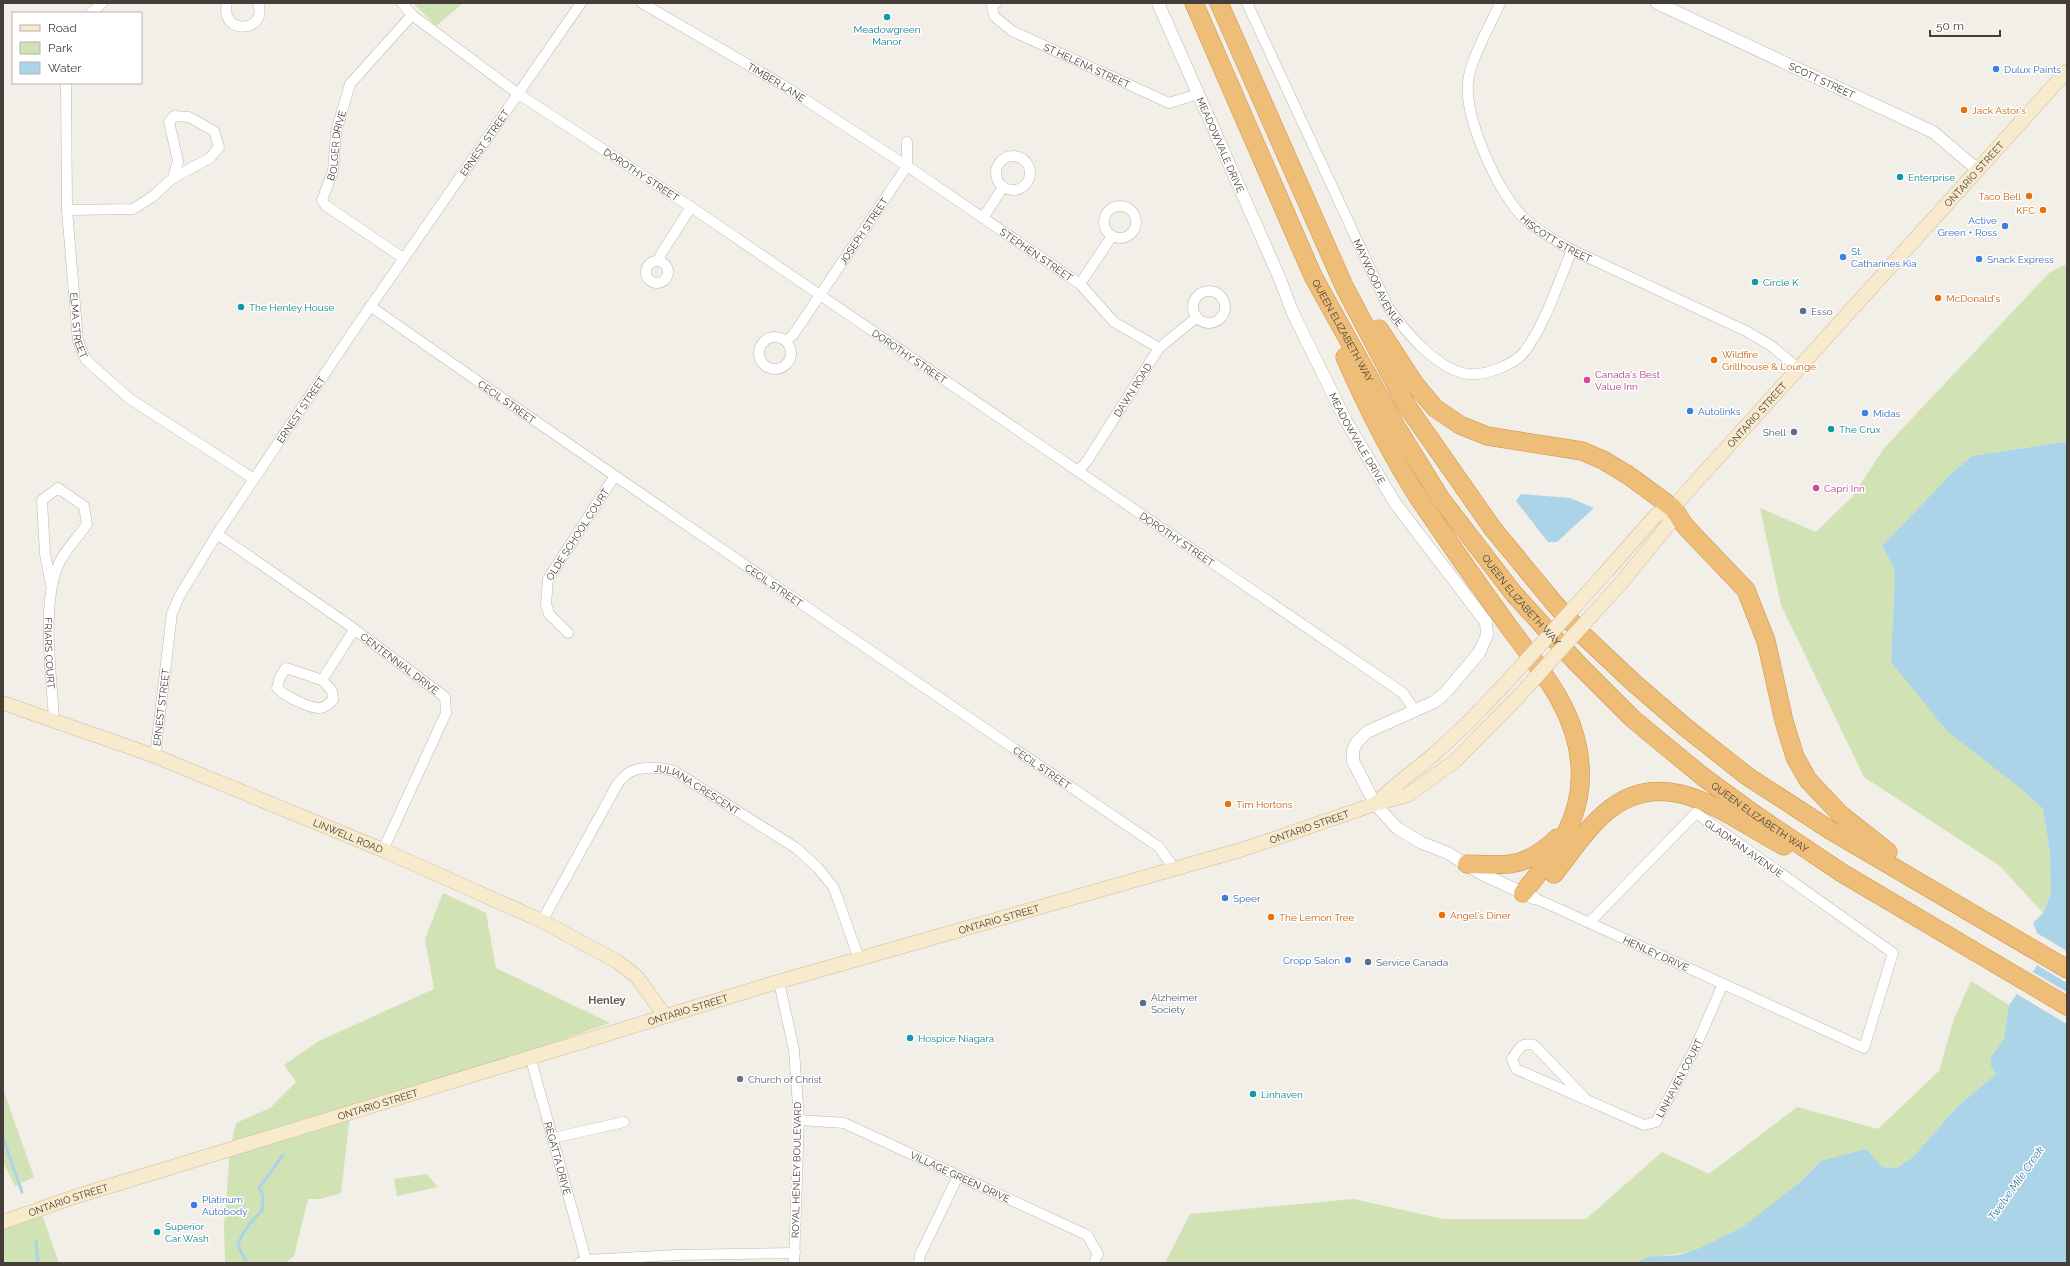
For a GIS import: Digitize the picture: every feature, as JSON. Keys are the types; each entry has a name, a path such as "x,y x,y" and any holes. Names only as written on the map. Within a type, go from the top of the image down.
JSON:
{"highway":[{"name":"QUEEN ELIZABETH WAY","path":"1194,3 1313,276 1396,428 1441,499 1514,594 1576,662 1633,719 1708,780 1754,814 1842,873 2067,1006"},
{"name":"QUEEN ELIZABETH WAY","path":"1219,3 1344,286 1408,406 1493,529 1554,603 1583,635 1634,683 1685,727 1747,776 1830,830 2067,969"},
{"path":"1222,3 1371,317 1414,384 1435,408 1460,425 1487,436 1511,441 1566,448 1582,452 1602,460 1654,493 1673,508 1685,526 1746,590 1766,641 1784,721 1795,757 1808,780 1840,814 1871,840 1988,922"},
{"path":"1313,276 1327,315 1357,383 1419,497 1547,679 1566,711 1578,744 1580,767 1576,806 1567,833 1529,895"},
{"path":"1529,895 1605,813 1631,796 1654,790 1673,791 1699,799 1795,852 1842,873"},
{"path":"1468,864 1500,866 1529,859 1544,850 1557,837 1566,826 1576,806"}],"main road":[{"name":"ONTARIO STREET","path":"1374,804 1396,783 1432,756 1459,732 1505,684 1657,514 1673,508 2067,71"},
{"name":"ONTARIO STREET","path":"3,1222 74,1197 530,1056 779,982 1174,868 1244,850 1374,804 1408,795 1455,761 1518,697 1620,583 1669,524 1673,508"},
{"name":"LINWELL ROAD","path":"3,703 156,756 383,850 542,921 618,962 637,977 665,1016"}],"street":[{"path":"92,12 102,3"},
{"path":"227,3 226,8 228,19 232,23 242,27 247,27 256,21 260,10 258,3"},
{"name":"DOROTHY STREET","path":"402,3 412,15 517,93 691,207 1403,693 1415,711"},
{"path":"517,93 581,3"},
{"name":"TIMBER LANE","path":"642,3 781,84 908,166"},
{"name":"ST HELENA STREET","path":"996,3 992,6 994,16 1012,31 1162,100 1169,103 1198,94"},
{"name":"MEADOWVALE DRIVE","path":"1158,3 1280,279 1292,311 1346,421 1395,503 1486,622 1487,636 1479,652 1462,674 1434,702 1367,732 1357,742 1354,750 1353,761 1374,804"},
{"name":"HISCOTT STREET","path":"1500,3 1470,70 1467,83 1470,116 1477,139 1508,197 1525,219 1548,236 1572,250 1746,331 1770,345 1798,368"},
{"name":"SCOTT STREET","path":"1657,3 1933,132 1978,170"},
{"name":"MAYWOOD AVENUE","path":"1251,5 1388,307 1402,327 1436,359 1458,372 1468,374 1490,372 1514,362 1524,352 1537,332 1572,250"},
{"name":"BOLGER DRIVE","path":"403,258 325,205 322,200 333,171 336,132 350,84 412,15"},
{"name":"ELMA STREET","path":"66,84 67,210 78,341 86,360 130,399 254,479"},
{"name":"ERNEST STREET","path":"156,756 172,613 180,595 217,534 370,306 517,93"},
{"path":"67,210 133,209 152,197 173,178 210,158 219,147 214,131 189,117 174,116 169,122 178,161 173,178"},
{"path":"907,142 908,166"},
{"name":"STEPHEN STREET","path":"908,166 1080,284 1114,322 1159,348"},
{"name":"JOSEPH STREET","path":"786,341 793,335 908,166"},
{"path":"983,218 1003,187"},
{"path":"658,261 691,207"},
{"path":"1080,284 1112,236"},
{"name":"CECIL STREET","path":"370,306 614,477 793,596 1160,847 1174,868"},
{"name":"DAWN ROAD","path":"1078,471 1087,462 1159,348 1197,317"},
{"name":"OLDE SCHOOL COURT","path":"568,633 549,614 546,604 548,579 614,477"},
{"name":"FRIARS COURT","path":"52,585 45,554 42,500 58,488 84,506 87,524 61,560 52,585 48,608 54,721"},
{"name":"CENTENNIAL DRIVE","path":"217,534 354,630 445,698 446,713 383,850"},
{"path":"322,680 354,630"},
{"path":"286,668 322,680 332,691 333,700 328,706 318,708 282,695 277,688 280,677 286,668"},
{"name":"JULIANA CRESCENT","path":"542,921 618,783 629,772 662,768 674,771 796,848 818,868 834,888 859,959"},
{"name":"HENLEY DRIVE","path":"1374,804 1397,828 1422,843 1448,853 1482,874 1864,1048 1891,959"},
{"name":"GLADMAN AVENUE","path":"1589,923 1696,813 1893,953 1891,959"},
{"name":"ROYAL HENLEY BOULEVARD","path":"779,982 794,1050 799,1120 794,1258"},
{"name":"LINHAVEN COURT","path":"1584,1098 1534,1045 1526,1043 1520,1045 1512,1059 1516,1069 1644,1125 1656,1122 1696,1046 1722,984"},
{"name":"REGATTA DRIVE","path":"530,1056 553,1138 583,1262"},
{"name":"VILLAGE GREEN DRIVE","path":"799,1120 844,1123 1087,1235 1098,1254 1094,1263"},
{"path":"553,1138 624,1122"},
{"path":"919,1263 920,1255 958,1176"},
{"path":"583,1262 675,1259 794,1258"}],"green space":[{"path":"413,3 463,3 436,26"},
{"path":"2067,264 2067,444 2064,442 1972,456 1954,471 1882,546 1895,570 1891,662 2043,809 2050,854 2051,894 2043,913 2000,866 1864,777 1781,605 1760,508 1816,532 1852,497 1885,447 2049,273"},
{"path":"443,893 486,913 496,968 610,1023 350,1114 341,1193 320,1199 308,1199 294,1256 285,1263 225,1263 224,1227 230,1149 236,1123 270,1108 296,1082 284,1065 319,1041 434,989 425,939"},
{"path":"1971,981 2009,1005 2004,1039 1991,1057 1996,1074 1957,1107 1913,1157 1897,1168 1821,1161 1779,1200 1749,1223 1716,1242 1698,1249 1650,1258 1635,1263 1165,1263 1190,1214 1354,1199 1443,1219 1586,1219 1662,1152 1709,1174 1797,1107 1878,1129 1939,1071 1954,1019"},
{"path":"3,1089 34,1177 15,1186 3,1162"},
{"path":"426,1174 438,1187 397,1196 394,1179"},
{"path":"40,1209 59,1263 3,1263 3,1222"}],"water":[{"name":"Twelve Mile Creek","path":"2064,442 2067,444 2067,1263 1635,1263 1648,1257 1679,1255 1700,1248 1743,1227 1800,1182 1821,1161 1866,1149 1882,1167 1897,1168 1913,1157 1957,1107 1996,1074 1991,1066 1991,1057 2004,1039 2009,1005 2036,967 2043,947 2033,923 2043,913 2051,894 2050,854 2043,809 2023,790 1948,732 1891,662 1895,570 1882,546 1954,471 1972,456"},
{"path":"1521,494 1570,498 1594,508 1557,542 1548,542 1516,501"}],"pier":[{"path":"2035,932 2067,951 2067,983 2035,964 2041,947"},
{"path":"2031,971 2067,992 2067,1024 2015,993"}],"waterway":[{"path":"3,1138 22,1192"},
{"path":"247,1263 238,1246 239,1241 247,1227 262,1211 263,1196 259,1188 283,1155"},
{"path":"36,1241 38,1263"}],"place":[{"name":"Meadowgreen Manor","path":"887,17"},
{"name":"Dulux Paints","path":"1996,69"},
{"name":"Jack Astor's","path":"1964,110"},
{"name":"Enterprise","path":"1900,177"},
{"name":"Taco Bell","path":"2029,196"},
{"name":"KFC","path":"2043,210"},
{"name":"Active Green + Ross","path":"2005,226"},
{"name":"St. Catharines Kia","path":"1843,257"},
{"name":"Snack Express","path":"1979,259"},
{"name":"Circle K","path":"1755,282"},
{"name":"McDonald's","path":"1938,298"},
{"name":"The Henley House","path":"241,307"},
{"name":"Esso","path":"1803,311"},
{"name":"Wildfire Grillhouse & Lounge","path":"1714,360"},
{"name":"Canada's Best Value Inn","path":"1587,380"},
{"name":"Autolinks","path":"1690,411"},
{"name":"Midas","path":"1865,413"},
{"name":"The Crux","path":"1831,429"},
{"name":"Shell","path":"1794,432"},
{"name":"Capri Inn","path":"1816,488"},
{"name":"Tim Hortons","path":"1228,804"},
{"name":"Speer","path":"1225,898"},
{"name":"Angel's Diner","path":"1442,915"},
{"name":"The Lemon Tree","path":"1271,917"},
{"name":"Cropp Salon","path":"1348,960"},
{"name":"Service Canada","path":"1368,962"},
{"name":"Alzheimer Society","path":"1143,1003"},
{"name":"Hospice Niagara","path":"910,1038"},
{"name":"Church of Christ","path":"740,1079"},
{"name":"Linhaven","path":"1253,1094"},
{"name":"Platinum Autobody","path":"194,1205"},
{"name":"Superior Car Wash","path":"157,1232"}],"district":[{"name":"Henley","path":"607,1000"}]}
